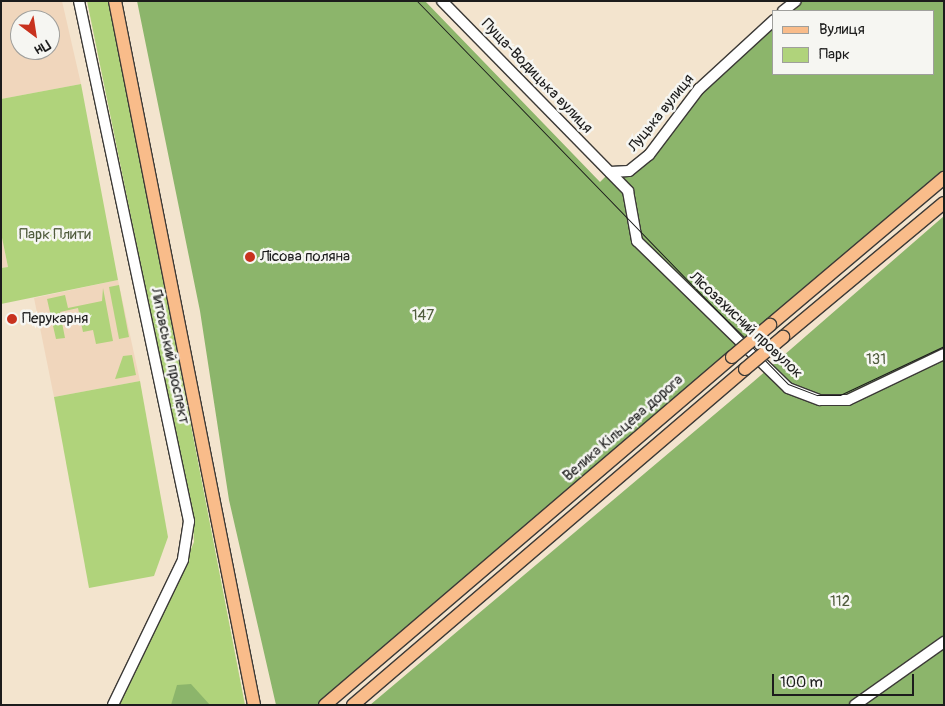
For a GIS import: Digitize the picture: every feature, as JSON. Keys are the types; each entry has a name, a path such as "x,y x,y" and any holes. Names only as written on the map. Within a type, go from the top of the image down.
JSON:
{"main road":[{"name":"Литовський проспект","path":"115,1 255,702"},
{"name":"Велика Кільцева дорога","path":"325,705 944,178"},
{"path":"353,705 744,369 944,203"}],"street":[{"name":"Литовський проспект","path":"79,1 189,520 183,560 113,705"},
{"name":"Пуща-Водицька вулиця","path":"442,1 610,172"},
{"name":"Луцька вулиця","path":"610,172 629,171 650,155 699,89 772,22"},
{"name":"Лісозахисний провулок","path":"610,172 628,191 637,241 788,388 820,400 848,400 944,354"},
{"path":"856,705 944,642"}],"shaded area":[{"path":"1,1 62,1 81,84 1,99"},
{"path":"1,233 8,267 1,268"},
{"path":"118,280 140,381 54,397 34,298"}],"green space":[{"path":"87,1 109,1 245,705 117,705 194,542 193,521"},
{"name":"147","path":"137,1 425,1 600,182 610,172 629,171 678,113 772,22 772,75 935,75 935,10 784,10 796,1 944,1 944,178 325,705 276,705 229,500 200,311"},
{"name":"Парк Плити","path":"81,84 118,280 1,304 1,268 8,267 1,233 1,99"},
{"path":"944,216 944,705 370,705 753,382"},
{"path":"119,285 129,337 119,339 109,287"},
{"path":"103,288 113,341 96,344 93,330 83,332 78,308 60,312 65,338 56,339 47,299 65,295 68,308 102,301"},
{"path":"132,355 136,375 115,379 123,356"},
{"path":"140,381 168,537 154,576 89,588 54,397"},
{"path":"191,684 210,705 171,705 177,685"}],"tram line":[{"path":"417,1 788,384 817,395 840,395 944,346"}],"place":[{"name":"Лісова поляна","path":"250,257"},
{"name":"Перукарня","path":"12,319"}],"park label":[{"name":"131","path":"876,360"},
{"name":"112","path":"840,602"}]}
